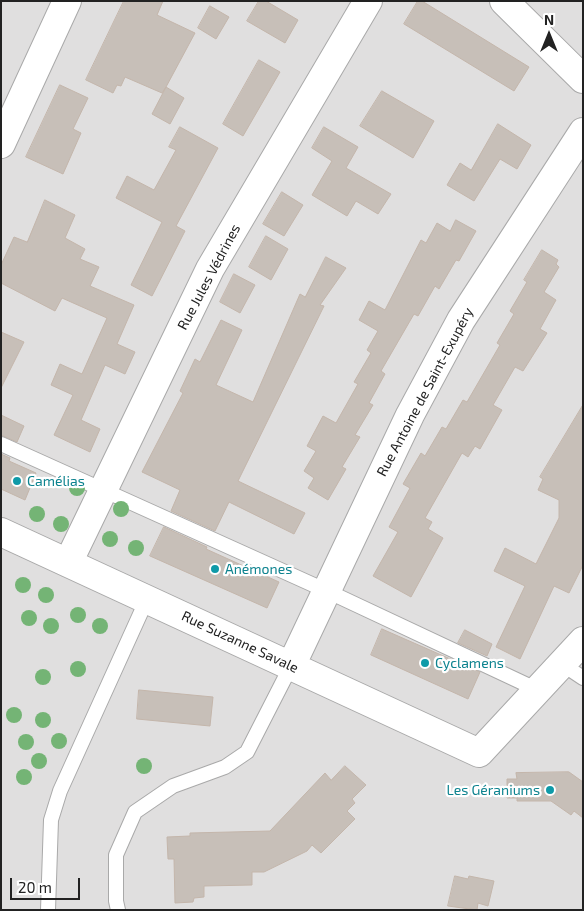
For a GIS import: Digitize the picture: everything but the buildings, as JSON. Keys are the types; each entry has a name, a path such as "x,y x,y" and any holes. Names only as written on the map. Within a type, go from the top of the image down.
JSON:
{"street":[{"path":"1,144 67,1"},
{"name":"Rue Jules Védrines","path":"68,563 210,269 368,1"},
{"path":"504,1 583,79"},
{"name":"Rue Antoine de Saint-Exupéry","path":"291,666 410,414 461,320 583,132"},
{"name":"Rue Suzanne Savale","path":"1,532 479,753 538,690"},
{"path":"538,690 572,671 583,642"}],"lane":[{"path":"1,444 327,591 538,690"},
{"path":"48,910 51,820 60,791 147,599"},
{"path":"118,910 116,901 116,855 135,812 173,786 225,767 247,752 291,666"}],"shaded area":[{"path":"1,1 583,1 583,910 1,910"}],"place":[{"name":"Camélias","path":"17,481"},
{"name":"Anémones","path":"215,569"},
{"name":"Cyclamens","path":"425,663"},
{"name":"Les Géraniums","path":"550,790"}]}
